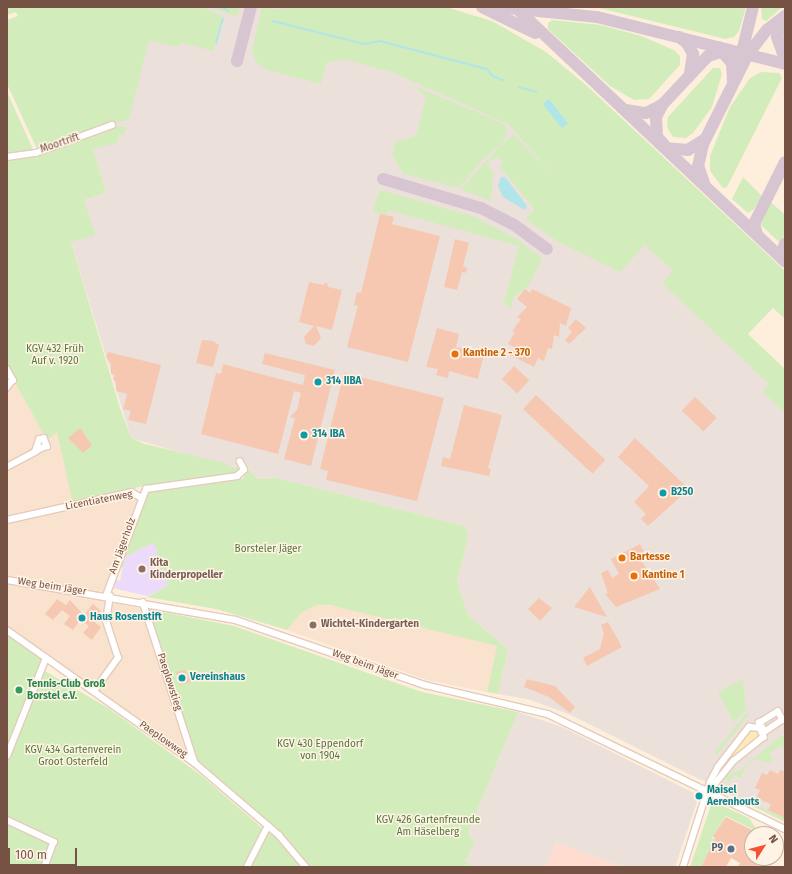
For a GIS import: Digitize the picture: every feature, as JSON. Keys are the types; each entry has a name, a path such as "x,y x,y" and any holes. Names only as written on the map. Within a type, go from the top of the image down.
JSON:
{"street":[{"name":"Moortrift","path":"7,157 43,150 112,125"},
{"path":"7,369 13,380 7,388"},
{"path":"7,467 35,452"},
{"name":"Licentiatenweg","path":"7,520 132,492 140,497 146,489 237,476 244,470 240,462"},
{"name":"Am Jägerholz","path":"94,691 118,658 106,621 108,596 140,497"},
{"name":"Weg beim Jäger","path":"7,580 143,602 236,620 424,685 548,714 785,829"},
{"name":"Paeplowstieg","path":"143,602 196,763"},
{"name":"Paeplowweg","path":"7,630 196,763 268,826 306,867"},
{"path":"7,756 46,658"},
{"path":"683,867 709,792 713,776 735,743 749,727 760,728 764,737 734,761 709,792"},
{"path":"7,820 54,842 45,867"},
{"path":"247,867 268,826"}],"shaded area":[{"path":"173,7 281,7 274,36 477,92 649,238 785,377 785,822 729,794 721,787 699,779 573,716 531,700 498,694 508,650 468,615 457,581 469,533 464,526 277,478 257,479 243,461 232,468 131,438 71,242 87,236 84,200 103,194 105,189 93,149 114,121 127,62"},
{"path":"7,368 47,439 57,432 130,490 138,500 102,601 143,609 187,752 7,627"},
{"name":"Kita Kinderpropeller","path":"153,543 170,572 166,582 169,585 147,596 113,588 116,580 120,581 125,557"},
{"path":"317,605 342,606 497,646 487,692 427,680 287,630 301,613"},
{"path":"518,712 562,727 696,794 698,799 675,867 624,867 556,843 546,867 475,867 465,861 475,843 468,833"},
{"path":"556,843 624,867 546,867"}],"green space":[{"path":"7,7 202,7 222,16 213,51 183,43 177,47 149,40 129,119 113,124 114,121 37,149 7,84 7,20 18,16 16,12 7,15"},
{"path":"207,7 240,7 237,16"},
{"path":"262,7 279,10 281,7 446,7 492,21 546,52 586,85 785,271 785,319 773,308 748,334 785,369 785,413 762,391 769,384 662,283 673,271 645,245 620,272 560,243 525,219 534,212 533,207 499,166 503,163 499,157 486,162 493,172 491,201 461,189 485,162 513,134 559,181 508,124 392,72 342,59 326,63 321,84 267,70 256,62 252,50"},
{"path":"595,7 746,7 739,31 734,37 725,39"},
{"path":"761,7 783,7 766,21 762,19"},
{"path":"552,20 601,25 641,36 674,50 680,56 680,65 649,99 634,100 610,86 548,29 548,23"},
{"path":"713,68 720,68 722,74 712,107 693,133 686,138 673,137 667,127 668,117"},
{"path":"761,72 779,73 782,78 727,187 723,188 710,171 710,156 730,107 750,78"},
{"path":"414,86 502,123 508,129 503,143 483,159 459,188 404,174 392,155 396,142 416,136 426,97"},
{"name":"KGV 432 Früh Auf v. 1920","path":"7,92 36,156 109,131 111,127 127,127 123,135 119,134 117,143 93,149 105,189 103,194 84,200 95,233 94,236 71,242 120,408 131,438 145,444 228,464 232,468 238,466 238,474 143,486 73,503 57,432 47,440 7,368"},
{"path":"743,177 762,196 754,209 748,213 732,199"},
{"path":"380,190 475,217 516,239 542,258 529,285 513,298 511,308 504,303 519,246 388,210 386,216 377,213 373,210"},
{"path":"772,203 785,215 785,235 779,242 761,225 768,205"},
{"name":"Borsteler Jäger","path":"244,463 257,479 277,478 464,526 469,533 457,581 468,615 508,650 498,694 487,692 497,646 330,605 317,605 301,613 287,630 216,609 147,597 169,585 166,583 170,572 157,568 157,550 153,543 125,557 123,568 119,566 145,491 242,479 248,472"},
{"name":"KGV 430 Eppendorf von 1904","path":"148,609 234,626 422,692 518,712 468,833 475,843 465,861 475,867 308,867 268,822 198,762"},
{"name":"Tennis-Club Groß Borstel e.V.","path":"7,634 43,659 7,751"},
{"name":"KGV 434 Gartenverein Groot Osterfeld","path":"43,670 108,708 202,776 262,828 243,867 48,867 57,841 7,817 7,763"},
{"path":"743,679 746,710 734,722 718,692"},
{"path":"747,712 749,714 717,755 714,753"},
{"path":"781,736 785,737 785,750 780,745 769,754 773,759 768,763 756,759 746,766 741,778 734,775 730,782 725,779 726,776 739,771"},
{"path":"722,784 747,802 750,799 751,803 785,818 785,822 729,794 722,789"},
{"path":"716,803 749,818 754,826 746,826 726,816 712,838 715,839 701,867 690,867 711,805"},
{"path":"7,822 51,843 43,867 7,867"},
{"path":"268,832 277,837 303,867 250,867"}],"sand":[{"path":"752,730 758,732 757,738 718,774 730,754"}],"water":[{"path":"549,99 568,123 562,128 543,104"},
{"path":"501,177 505,177 527,206 525,210 503,197 498,186"}],"building":[{"path":"380,214 394,217 392,224 440,236 408,362 347,347 358,306 354,305 357,292 361,293"},
{"path":"455,239 469,243 463,266 467,268 466,273 462,272 457,290 444,287"},
{"path":"309,282 323,285 327,282 328,287 342,290 332,330 316,326 321,338 314,346 306,344 304,337 314,326 299,322"},
{"path":"525,289 530,293 532,289 571,308 566,326 560,323 559,337 554,335 552,349 548,348 544,361 538,358 534,367 510,355 514,347 508,344 515,332 512,331 521,319 517,317 527,307 517,299"},
{"path":"576,319 586,328 569,344 565,340 572,332 568,328"},
{"name":"Kantine 2 - 370","path":"437,328 459,334 456,347 484,354 478,379 449,371 448,378 436,375 438,369 426,367"},
{"path":"202,340 213,341 219,345 213,367 196,363"},
{"path":"108,352 161,365 146,424 128,420 131,411 123,409 127,394 116,391 116,381 113,380 115,375 111,374 111,364 106,357"},
{"path":"265,353 335,370 311,466 284,459 295,418 290,417 297,410 301,393 294,391 278,454 201,434 216,373 221,374 223,364 303,385 305,375 262,364"},
{"path":"514,366 529,380 517,393 502,379"},
{"path":"344,373 444,398 417,501 326,480 328,471 320,469"},
{"path":"536,395 605,460 593,474 523,409"},
{"path":"695,397 717,418 703,432 682,411"},
{"path":"464,405 502,415 488,468 491,469 489,476 441,466 443,457 450,459"},
{"path":"80,428 92,445 83,453 68,438"},
{"path":"635,438 689,489 648,526 641,519 646,514 634,502 649,486 618,457"},
{"name":"Kantine 1","path":"640,544 646,556 640,559 660,589 616,607 605,594 608,593 601,573 608,570 612,578 619,574 611,559"},
{"path":"590,587 607,617 574,607"},
{"path":"539,598 552,608 540,621 528,609"},
{"name":"Haus Rosenstift","path":"57,599 66,605 70,600 84,615 93,604 101,611 93,621 101,627 92,640 83,633 89,626 80,620 73,630 64,624 70,616 62,610 53,620 45,614"},
{"path":"608,622 622,647 587,666 583,658 600,649 604,633 601,625"},
{"name":"Vereinshaus","path":"185,670 191,682 180,685 176,672"},
{"path":"527,679 555,686 575,707 570,713 549,697 524,687"},
{"path":"770,770 778,774 780,770 785,772 785,818 768,810 771,804 756,798 760,790 755,788 762,773 767,775"},
{"name":"P9","path":"726,817 744,826 744,866 753,866 738,867 740,863 731,858 726,867 701,867 715,839 713,836"}],"waterway":[{"path":"220,7 228,10"},
{"path":"216,43 223,19"},
{"path":"273,21 365,44 380,41 487,69 493,76 503,80"},
{"path":"519,87 536,92"}],"taxiway":[{"path":"237,61 251,7"},
{"path":"482,7 535,33"},
{"path":"498,7 597,17 785,64"},
{"path":"515,7 785,261"},
{"path":"740,60 753,7"},
{"path":"704,183 698,166 703,144 748,54 767,30 785,16"},
{"path":"783,19 777,37 785,59"},
{"path":"679,37 687,43 693,54 690,74"},
{"path":"718,47 732,63 733,81"},
{"path":"705,139 688,150 667,148 657,137 656,117 662,105 708,56 728,50"},
{"path":"626,110 646,113 662,105"},
{"path":"757,234 754,224 785,162"},
{"path":"383,179 481,208 513,224 547,249"},
{"path":"784,260 782,251 785,244"}],"place":[{"name":"Kantine 2 - 370","path":"455,354"},
{"name":"314 IIBA","path":"318,382"},
{"name":"314 IBA","path":"304,435"},
{"name":"B250","path":"663,493"},
{"name":"Bartesse","path":"622,558"},
{"name":"Kita Kinderpropeller","path":"142,569"},
{"name":"Kantine 1","path":"634,576"},
{"name":"Haus Rosenstift","path":"82,618"},
{"name":"Wichtel-Kindergarten","path":"313,625"},
{"name":"Vereinshaus","path":"182,678"},
{"name":"Tennis-Club Groß Borstel e.V.","path":"19,690"},
{"name":"Maisel Aerenhouts","path":"699,796"},
{"name":"P9","path":"731,849"}],"park label":[{"name":"KGV 426 Gartenfreunde Am Häselberg","path":"428,826"}]}
